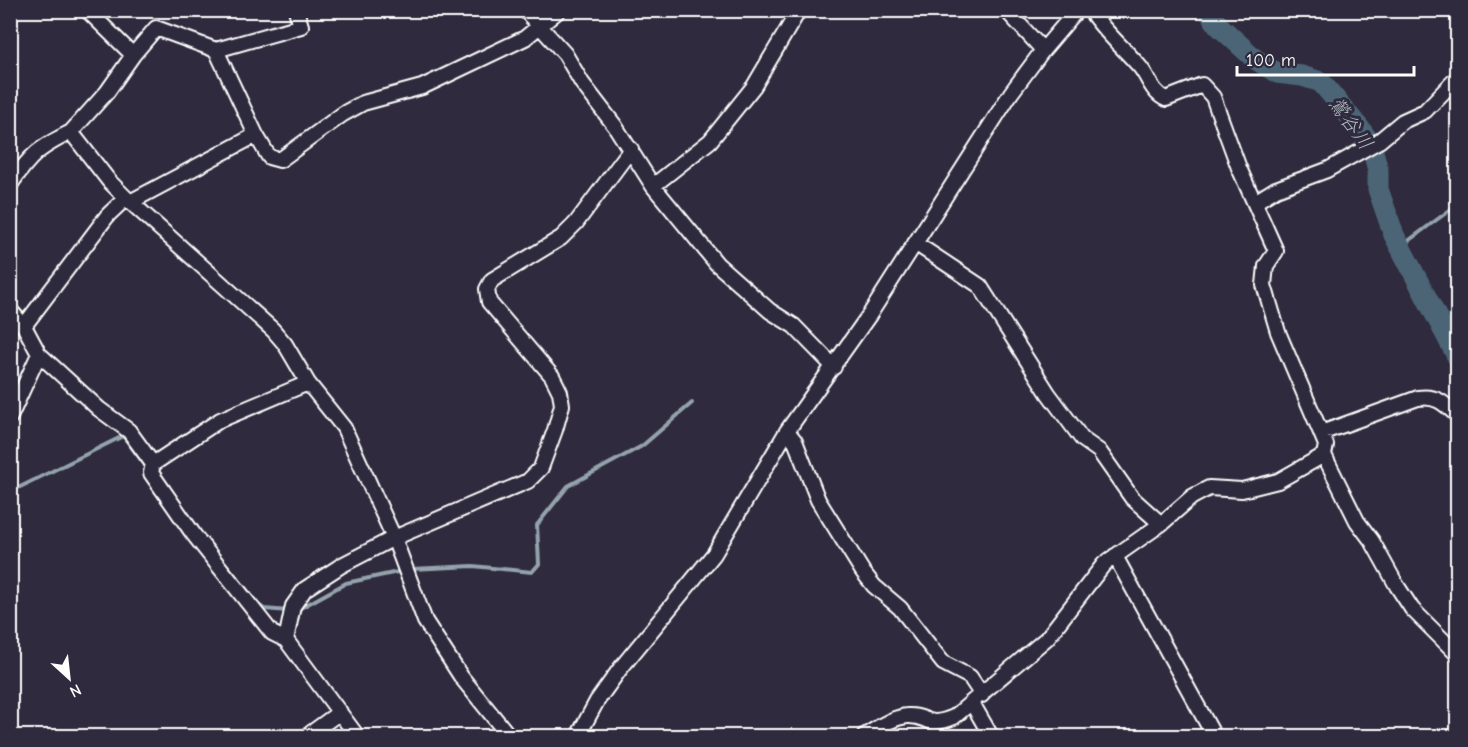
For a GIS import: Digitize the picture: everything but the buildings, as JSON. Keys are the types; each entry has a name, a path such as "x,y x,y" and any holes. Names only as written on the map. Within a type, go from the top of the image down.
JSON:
{"street":[{"path":"87,10 133,55"},
{"path":"10,185 28,158 41,147 71,132 156,28 216,50 301,26 296,10"},
{"path":"525,10 565,54 582,84 631,149 653,186 717,264 770,311 794,326 834,367"},
{"path":"216,50 256,135 269,157 280,160 343,114 363,104 422,87 525,38 540,28 559,10"},
{"path":"653,186 710,141 754,86 799,10"},
{"path":"1006,10 1043,50"},
{"path":"578,736 597,701 620,669 714,554 787,432 834,367 1011,93 1077,10"},
{"path":"1090,10 1104,32 1140,68 1158,95 1166,99 1202,85 1213,97 1239,168 1276,251 1266,266 1264,285 1278,332 1326,445 1324,455 1357,521 1412,609 1458,655"},
{"path":"1255,202 1276,189 1327,170 1379,141 1403,121 1425,111 1458,77"},
{"path":"71,132 109,181 273,330 308,382 344,428 408,571 425,621 462,678 509,736"},
{"path":"24,326 108,215 129,199 256,135"},
{"path":"286,640 292,610 305,589 342,565 394,538 528,481 541,468 562,405 560,392 552,376 489,302 487,289 492,280 561,238 576,224 631,149"},
{"path":"915,243 980,286 1082,439 1099,452 1132,498 1161,524"},
{"path":"10,310 24,326 39,354 99,409 129,431 152,468 272,633 286,640 357,736"},
{"path":"10,417 39,354"},
{"path":"152,468 220,420 308,382"},
{"path":"1321,433 1418,398 1432,396 1445,403 1458,416"},
{"path":"787,432 795,441 818,500 868,579 900,608 943,663 970,677 991,736"},
{"path":"864,736 897,718 910,716 937,724 954,717 1047,638 1092,577 1115,556 1161,524 1192,498 1209,488 1242,490 1278,481 1324,455"},
{"path":"1115,556 1214,736"},
{"path":"307,736 339,712"}],"waterway":[{"name":"鶯谷川","path":"1208,10 1218,25 1255,59 1277,73 1302,76 1321,82 1361,130 1371,144 1378,170 1378,189 1394,235 1458,358"},
{"path":"1400,247 1458,204"},
{"path":"297,610 346,583 412,569 473,566 532,572 539,564 537,525 568,486 642,446 692,403"},
{"path":"10,492 123,436 148,469"},
{"path":"216,552 251,595"},
{"path":"257,604 264,609 289,611"}]}
